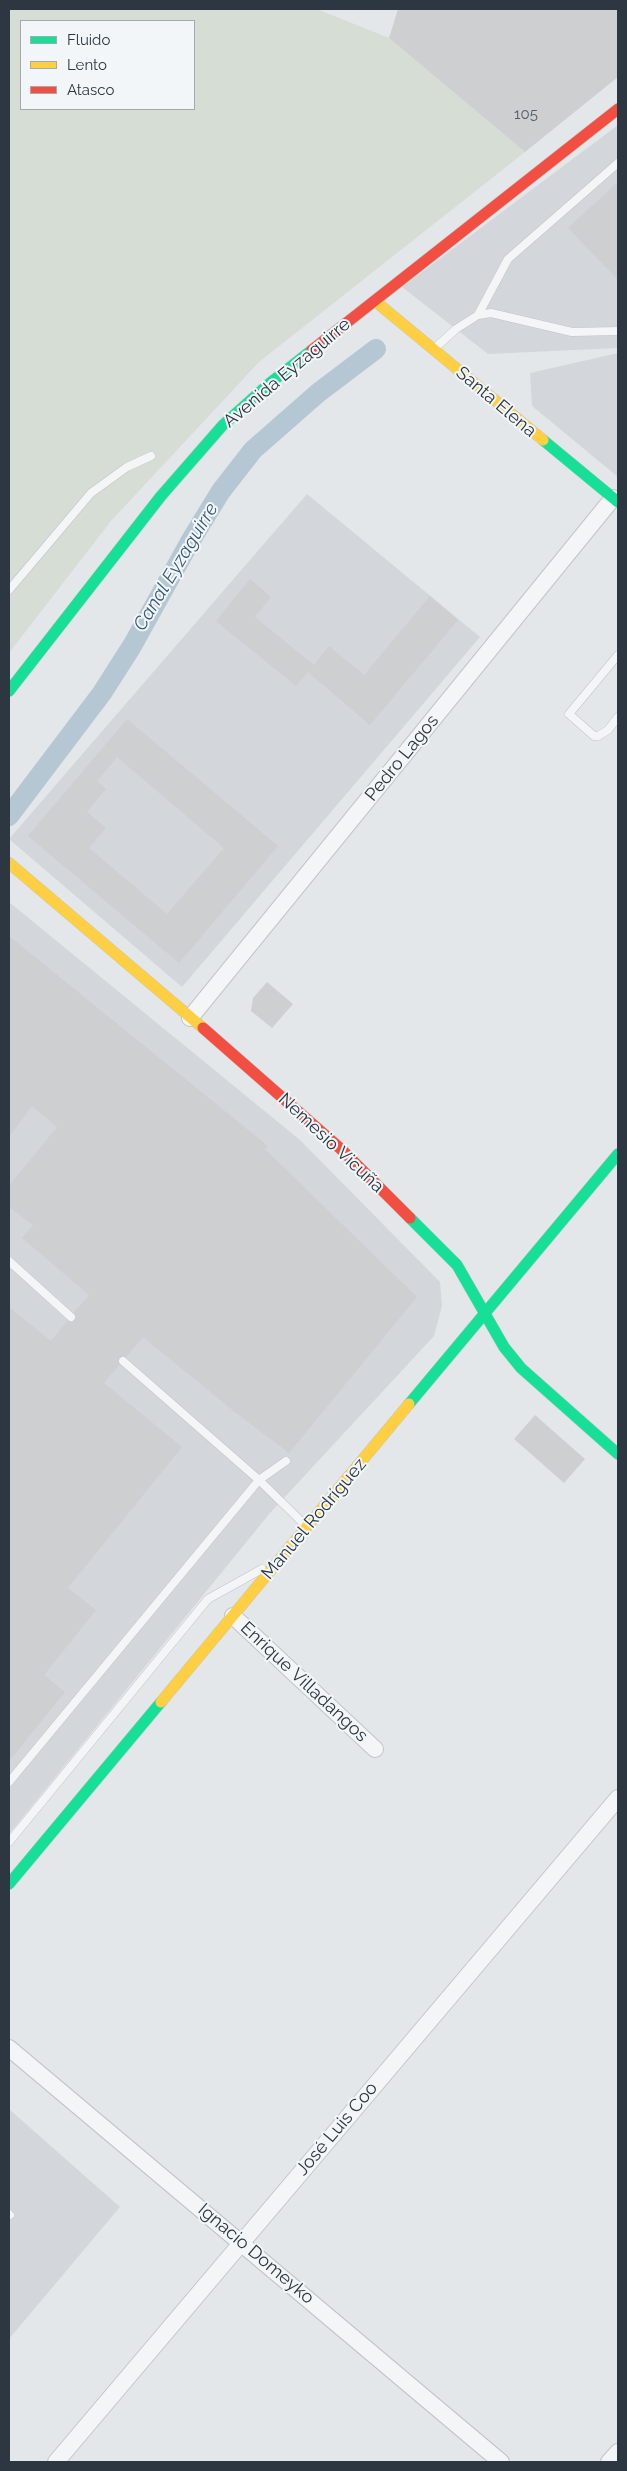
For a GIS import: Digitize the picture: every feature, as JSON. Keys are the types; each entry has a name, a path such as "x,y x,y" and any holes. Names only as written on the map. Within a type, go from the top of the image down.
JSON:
{"street":[{"name":"Avenida Eyzaguirre","path":"9,691 161,496 203,446 270,383 618,109"},
{"name":"Santa Elena","path":"374,301 616,500"},
{"name":"Pedro Lagos","path":"190,1018 616,500"},
{"name":"Nemesio Vicuña","path":"9,863 311,1121 448,1255 465,1276 504,1347 521,1368 618,1454"},
{"name":"Manuel Rodríguez","path":"9,1884 618,1154"},
{"name":"Enrique Villadangos","path":"233,1616 375,1749"},
{"name":"José Luis Coo","path":"56,2462 618,1798"},
{"name":"Ignacio Domeyko","path":"9,2048 501,2462"},
{"path":"609,2462 618,2452"}],"lane":[{"path":"478,315 508,259 618,163"},
{"path":"433,350 456,329 478,315 491,313 572,332 618,331"},
{"path":"9,590 91,493 127,467 151,456"},
{"path":"618,655 569,714 594,736 598,736 608,730 618,717"},
{"path":"9,1261 71,1317"},
{"path":"123,1361 259,1480 307,1527"},
{"path":"9,1782 259,1480 286,1461"},
{"path":"9,1842 208,1599 281,1558"}],"shaded area":[{"path":"9,9 317,9 389,38 525,152 259,362 111,521 9,653"},
{"path":"618,125 618,348 488,354 402,287"},
{"path":"618,353 618,477 532,406 530,373"},
{"path":"307,494 480,637 182,987 9,839"},
{"path":"9,902 300,1140 440,1282 442,1306 434,1336 270,1513 9,1834"},
{"path":"9,2109 120,2207 9,2339"}],"building":[{"path":"398,9 618,9 618,77 525,152 389,38"},
{"path":"618,182 618,280 568,228"},
{"path":"250,579 271,597 255,617 314,665 329,646 364,675 430,596 458,620 370,725 308,672 296,686 216,621"},
{"path":"127,719 278,846 179,963 28,836","holes":["117,757 224,848 167,914 89,848 106,828 87,812 106,789 97,781"]},
{"path":"9,936 268,1146 265,1149 417,1297 289,1453 236,1413 143,1337 126,1357 119,1357 119,1365 104,1383 182,1447 68,1588 96,1610 44,1675 65,1692 9,1761 9,1307 51,1341 67,1321 72,1322 75,1320 74,1312 89,1295 22,1238 33,1225 9,1207 9,1186 57,1127 32,1106 9,1137"},
{"path":"267,982 293,1004 272,1028 251,1011 253,998"},
{"path":"535,1415 585,1459 564,1483 514,1439"}],"waterway":[{"name":"Canal Eyzaguirre","path":"9,816 102,693 132,646 191,540 221,491 253,450 318,393 376,349"}],"traffic: fast":[{"path":"9,691 161,496 223,425 270,383 312,350"},
{"path":"543,440 618,502"},
{"path":"409,1404 618,1154"},
{"path":"410,1218 457,1265 504,1347 521,1368 618,1454"},
{"path":"9,1884 161,1702"}],"traffic: slow":[{"path":"375,301 543,440"},
{"path":"9,863 203,1028"},
{"path":"161,1702 409,1404"}],"traffic: jam":[{"path":"312,350 618,109"},
{"path":"203,1028 342,1150 410,1218"}]}
